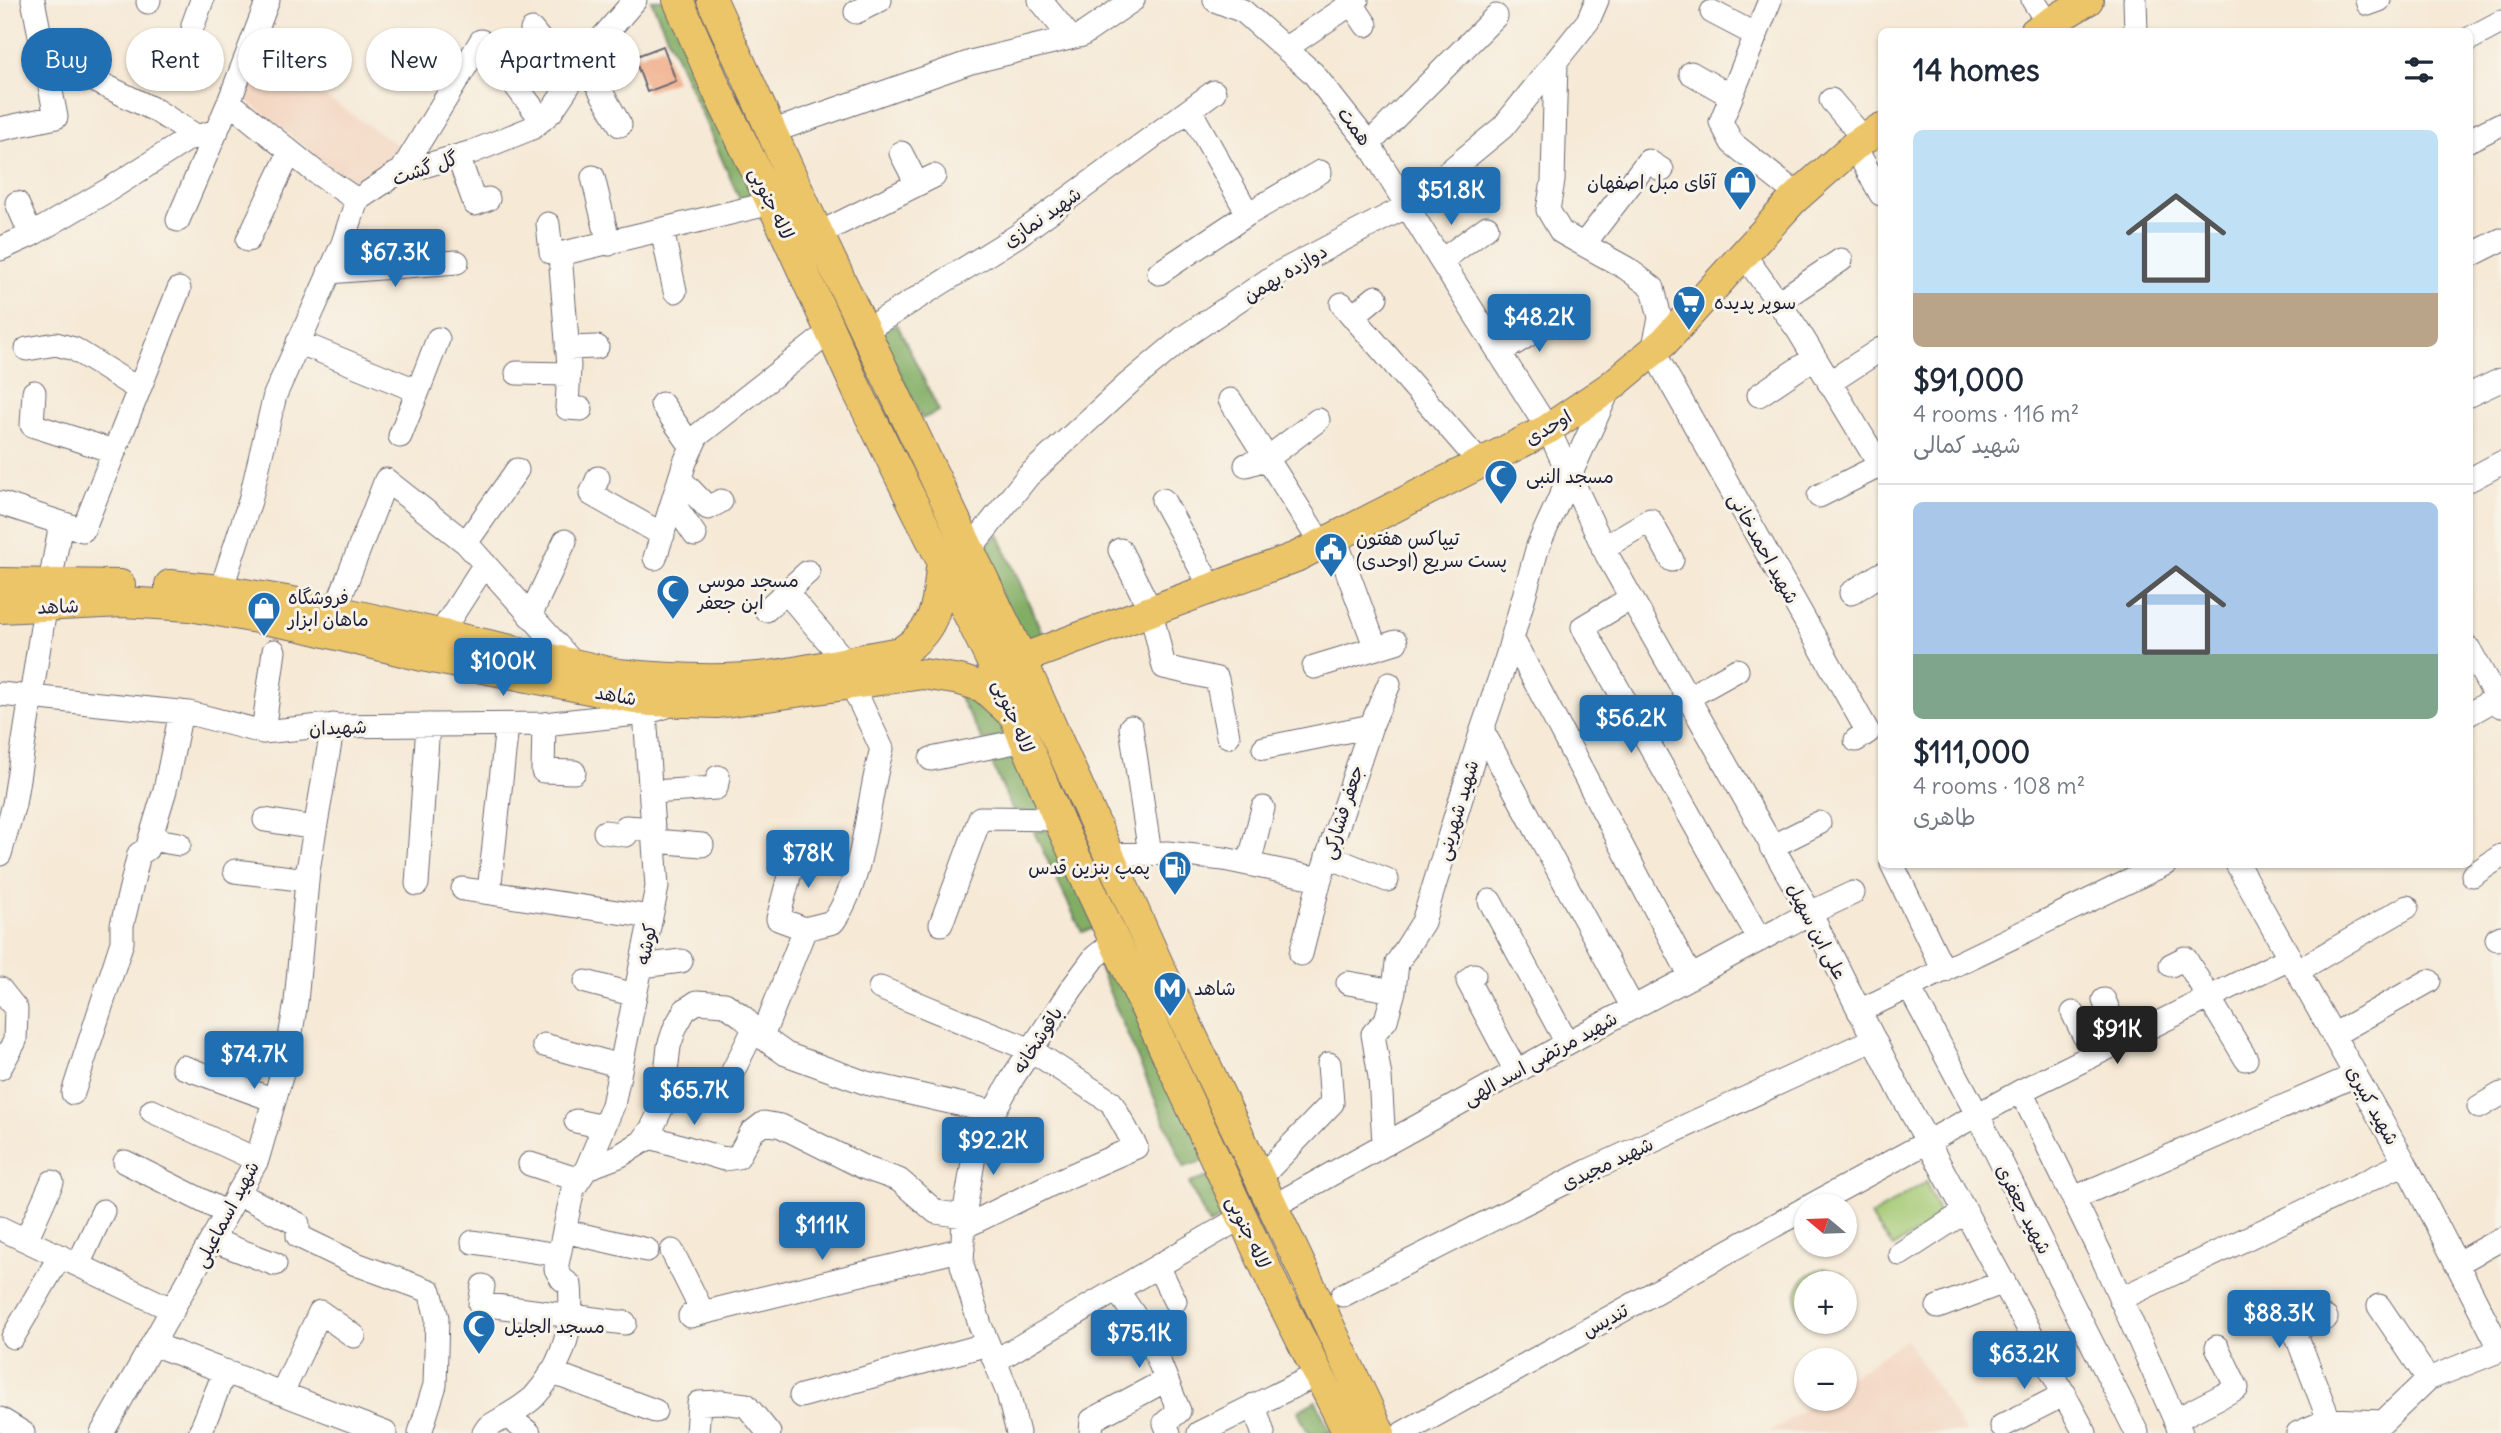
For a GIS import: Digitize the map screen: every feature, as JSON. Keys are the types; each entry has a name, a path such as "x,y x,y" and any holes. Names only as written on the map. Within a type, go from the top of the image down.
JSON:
{"main road":[{"name":"لاله جنوبی","path":"678,0 714,85 772,203 858,392 1021,659 1259,1179 1380,1433"},
{"path":"683,0 698,7 704,0"},
{"name":"لاله جنوبی","path":"712,0 749,86 864,331 956,554 989,656 1058,819 1242,1217 1348,1433"},
{"path":"2039,18 2088,0"},
{"path":"714,85 716,71 725,66 749,86"},
{"name":"اوحدی","path":"1021,659 1296,558 1548,429 1610,387 1664,342 1799,195 1866,138"},
{"name":"شاهد","path":"0,583 48,595 190,606 301,626 377,646 590,690 650,701 718,704 848,673 901,652 918,641 928,630 956,554"},
{"name":"شاهد","path":"0,608 48,595 181,586 221,590 335,611 576,666 653,678 848,673 923,674 960,680 983,687 1020,729"}],"street":[{"path":"33,0 38,28"},
{"path":"193,25 202,0"},
{"path":"178,220 206,134 229,102 268,0"},
{"name":"گل گشت","path":"613,28 635,0"},
{"path":"856,12 880,0"},
{"path":"1040,0 1070,37"},
{"path":"771,132 971,62 1082,35 1133,0"},
{"name":"همت","path":"1215,0 1243,11 1313,73 1369,144 1548,429"},
{"name":"دوازده بهمن","path":"956,554 1028,477 1128,384 1184,337 1277,274 1407,206 1503,127 1588,21 1597,0"},
{"path":"1770,0 1721,122 1732,143 1799,195"},
{"path":"2135,0 2136,28"},
{"path":"2367,0 2368,4 2379,0"},
{"path":"1286,48 1354,2 1366,26"},
{"path":"1712,12 1756,35"},
{"path":"1369,144 1496,16"},
{"path":"2473,36 2501,22"},
{"path":"401,172 481,41 542,120"},
{"path":"1556,61 1554,170 1548,210 1561,232 1626,268 1653,288 1660,318 1653,351"},
{"path":"1691,73 1731,96"},
{"path":"112,89 206,134"},
{"path":"0,129 56,117 51,91"},
{"name":"گل گشت","path":"357,200 401,172 458,156 533,128 551,112 565,91"},
{"path":"594,91 620,125"},
{"name":"شهید نمازی","path":"864,331 1017,236 1214,92"},
{"path":"1831,100 1866,138 1878,183"},
{"path":"221,590 250,501 275,395 342,243 357,200 314,171 229,102"},
{"path":"1190,110 1248,214"},
{"path":"2473,138 2501,124"},
{"path":"0,249 31,235 206,134"},
{"path":"248,240 290,152"},
{"path":"818,233 926,180 901,153"},
{"path":"458,156 475,204 488,199"},
{"path":"1584,244 1648,161 1662,170"},
{"path":"1160,273 1248,214 1320,172"},
{"path":"593,177 608,244"},
{"path":"17,203 31,235"},
{"path":"548,223 551,253 561,254 772,203"},
{"path":"1441,261 1487,228"},
{"path":"662,230 676,291"},
{"path":"2473,255 2499,247"},
{"path":"561,254 568,374 566,408 581,409"},
{"path":"1744,255 1778,302 1878,461"},
{"path":"1778,302 1841,260"},
{"path":"329,272 457,262"},
{"path":"0,503 83,530 179,289"},
{"path":"1376,297 1348,310 1481,464"},
{"path":"1499,353 1556,318"},
{"path":"655,558 680,478 697,436 831,331"},
{"path":"400,436 438,339"},
{"path":"298,342 418,391"},
{"path":"27,349 57,344 74,349 138,389"},
{"path":"567,348 597,348"},
{"name":"شهید احمدخانی","path":"1653,351 1868,732 1856,740"},
{"path":"1829,383 1878,351"},
{"path":"1759,395 1814,358"},
{"path":"517,373 568,374"},
{"path":"2473,393 2501,380"},
{"name":"شهید شهرینی","path":"1384,1143 1380,1077 1373,1034 1386,1020 1394,991 1397,963 1423,922 1512,639 1538,546 1610,387"},
{"path":"34,392 32,425 113,451"},
{"path":"1230,400 1257,461 1329,541 1386,644 1314,667"},
{"path":"662,404 692,447"},
{"path":"1257,461 1318,420"},
{"name":"علی ابن سهیل","path":"1548,429 1603,548 1810,913 1859,1012 2085,1433"},
{"path":"2473,478 2501,463"},
{"path":"1819,496 1878,467"},
{"path":"466,543 517,470"},
{"path":"598,478 591,494 663,535"},
{"path":"680,478 708,508 721,501"},
{"path":"335,611 386,480 466,543 576,666"},
{"path":"1163,500 1212,589"},
{"path":"673,503 695,535"},
{"path":"1603,548 1650,520 1672,560"},
{"path":"0,854 14,804 61,523"},
{"path":"530,616 564,540"},
{"path":"1120,550 1151,611 1164,667 1217,678 1228,736"},
{"path":"440,634 485,564"},
{"path":"766,610 808,572"},
{"path":"1851,593 1878,576"},
{"path":"786,592 848,673 882,749 875,772 870,815 845,906 833,922 805,929 778,919 793,861"},
{"path":"1631,598 1583,628 1760,940"},
{"path":"1512,639 1690,977"},
{"path":"263,732 274,651"},
{"path":"2473,656 2499,702 2473,712"},
{"path":"1687,698 1737,670"},
{"name":"جعفر فشارکی","path":"1110,855 1150,854 1224,859 1320,879 1371,726 1389,684"},
{"name":"شهیدان","path":"0,694 181,712 263,732 332,726 544,724 645,713 678,703"},
{"path":"73,1093 122,942 122,925 139,855 147,849 165,790 181,712"},
{"name":"کوشه","path":"559,1255 573,1189 583,1174 613,1105 657,887 645,713"},
{"path":"544,724 543,771 574,772"},
{"path":"417,884 428,725"},
{"path":"489,892 508,725"},
{"name":"شهید اسماعیلی","path":"102,1433 257,1160 287,1056 296,1002 307,880 332,726"},
{"path":"1264,748 1371,726"},
{"path":"1131,727 1150,854"},
{"path":"931,759 1020,729"},
{"path":"1482,730 1633,1008"},
{"path":"652,792 716,788 718,777"},
{"path":"1249,864 1263,808"},
{"path":"941,924 980,818 1058,819"},
{"path":"265,820 315,828"},
{"path":"1772,847 1819,824"},
{"path":"605,832 626,835 626,827 702,845"},
{"path":"150,839 179,844"},
{"path":"1327,856 1387,880"},
{"path":"2473,875 2501,856"},
{"path":"1894,868 1944,971"},
{"path":"1859,1012 2157,868"},
{"name":"شهید کبیری","path":"2239,868 2404,1163 2501,1350"},
{"path":"235,871 307,880"},
{"path":"1301,954 1320,879"},
{"path":"463,889 651,917"},
{"name":"شهید مرتضی اسد الهی","path":"1272,1207 1567,1043 1810,913 1853,893"},
{"path":"1490,901 1567,1043"},
{"name":"تندیس","path":"1831,1194 1927,1140 2209,996 2293,964 2407,907"},
{"path":"724,1088 758,1033 805,929"},
{"name":"باقوشخانه","path":"1018,1433 1008,1393 980,1325 962,1265 976,1144 1031,1050 1095,957 1115,942"},
{"path":"2171,965 2185,958 2246,1059"},
{"path":"642,966 681,961"},
{"path":"1474,975 1468,981 1516,1071"},
{"path":"2333,1035 2428,981"},
{"path":"586,982 635,995"},
{"path":"1349,983 1394,991"},
{"name":"شهید جعفری","path":"1909,987 1977,1114 2137,1433"},
{"path":"672,1251 697,1315 964,1231 1054,1183 1136,1147 1111,1102 1031,1050 880,988"},
{"path":"0,989 16,1009 15,1041 0,1068"},
{"path":"2104,1000 2121,1040"},
{"path":"530,1164 583,1174 642,1142 662,1107 668,1046 675,1028 685,1010 697,1002 725,1004 786,1054 866,1083 994,1112"},
{"path":"2073,1013 2093,1054"},
{"name":"شهید مجیدی","path":"1343,1295 1588,1171 1874,1039"},
{"path":"544,1045 621,1066"},
{"path":"1259,1179 1332,1103 1329,1064"},
{"path":"183,1067 274,1100"},
{"path":"2074,1198 2356,1075"},
{"path":"2021,1091 2074,1198 2178,1426 2237,1388 2217,1347"},
{"path":"2479,1107 2501,1094"},
{"path":"152,1111 257,1160"},
{"path":"576,1121 604,1127"},
{"path":"646,1136 724,1159 738,1157 751,1133 764,1123 782,1126 865,1168 899,1180 936,1212 964,1231"},
{"path":"125,1162 232,1203 298,1224 298,1236 356,1264 430,1291 437,1318 435,1385 420,1433"},
{"path":"2120,1299 2404,1163"},
{"path":"26,1240 52,1182"},
{"path":"13,1337 103,1211"},
{"path":"1900,1254 1966,1211"},
{"name":"تندیس","path":"1403,1433 1794,1215"},
{"path":"801,1396 992,1353 1117,1290 1242,1217"},
{"path":"0,1228 173,1310"},
{"path":"564,1231 647,1251"},
{"path":"2456,1264 2501,1239"},
{"path":"212,1240 275,1264"},
{"path":"473,1242 559,1255 556,1269 570,1285 569,1336 551,1372 533,1397 488,1427 484,1433"},
{"path":"1158,1266 1175,1300"},
{"path":"1938,1307 2004,1282"},
{"path":"483,1286 480,1304 524,1319 571,1316 625,1323"},
{"path":"1117,1290 1149,1337 1179,1411 1165,1423 1169,1433"},
{"path":"2379,1306 2428,1379"},
{"path":"282,1393 320,1312 354,1336"},
{"path":"2326,1318 2294,1329 2329,1420"},
{"path":"153,1344 385,1433"},
{"path":"2298,1433 2329,1420 2387,1427 2428,1379 2501,1350"},
{"path":"200,1433 225,1371"},
{"path":"551,1372 655,1411"},
{"path":"1199,1433 1318,1374"},
{"path":"1091,1433 1092,1420 1166,1380"},
{"path":"2002,1426 2065,1394"},
{"path":"697,1433 699,1403 721,1402 746,1405 769,1433"},
{"path":"1254,1405 1263,1433"},
{"path":"507,1416 529,1433"},
{"path":"0,1419 23,1433"}],"shaded area":[{"path":"241,91 317,91 404,149 353,186 240,94"},
{"path":"1906,1339 1966,1433 1769,1433 1801,1411 1857,1411 1857,1373"}],"green space":[{"path":"651,0 669,0 759,197 741,202"},
{"path":"897,324 939,411 922,419 880,332"},
{"path":"998,534 1043,635 1023,644 981,550"},
{"path":"958,695 988,701 1010,736 983,741"},
{"path":"1019,751 1044,813 1013,811 988,755"},
{"path":"1052,829 1099,927 1082,932 1034,832"},
{"path":"1114,962 1207,1160 1184,1167 1100,970"},
{"path":"1212,1176 1232,1214 1209,1225 1189,1183"},
{"path":"1926,1182 1941,1219 1893,1247 1870,1216"},
{"path":"1316,1401 1331,1433 1308,1433 1298,1411"}],"building":[{"path":"663,46 676,81 647,92 640,73 640,55"}],"place":[{"name":"آقای مبل اصفهان","path":"1740,212"},
{"name":"سوپر پدیده","path":"1689,332"},
{"name":"مسجد النبی","path":"1501,506"},
{"name":"تیپاکس هفتون (اوحدی) پست سریع","path":"1331,579"},
{"name":"مسجد موسی ابن جعفر","path":"673,621"},
{"name":"فروشگاه ماهان ابزار","path":"264,638"},
{"name":"پمپ بنزین قدس","path":"1175,897"},
{"name":"شاهد","path":"1170,1018"},
{"name":"مسجد الجلیل","path":"479,1356"}]}
